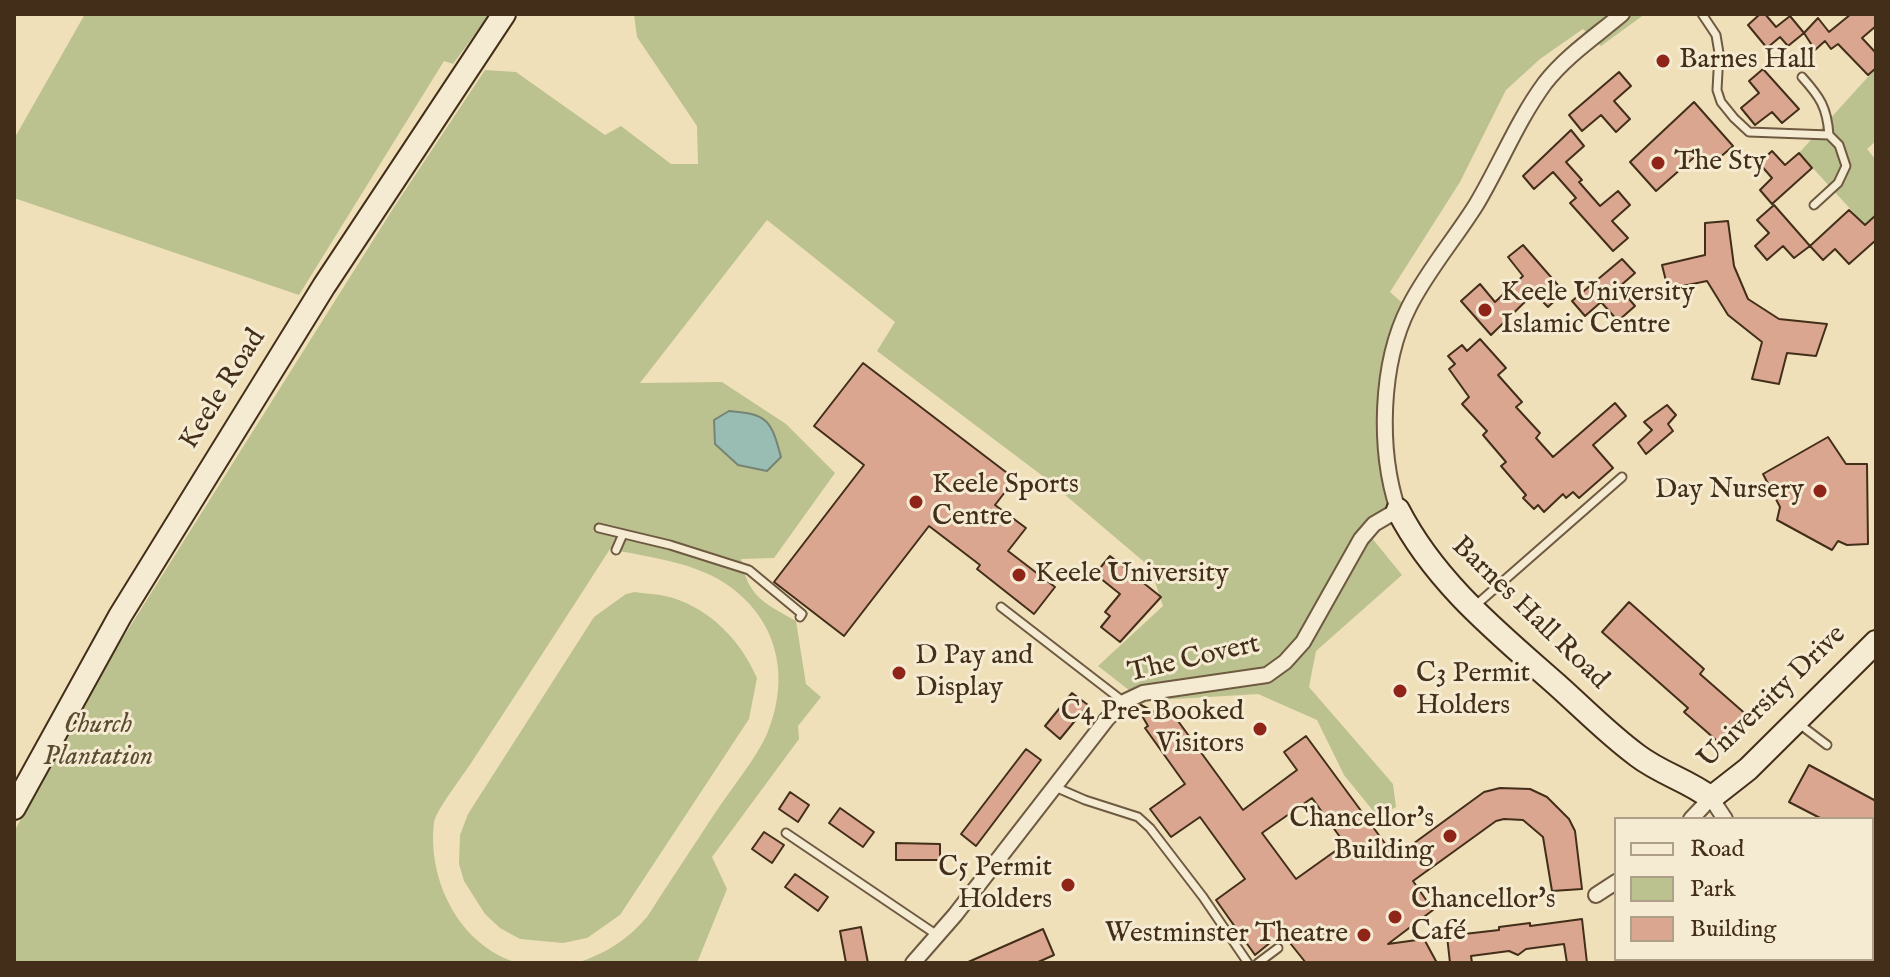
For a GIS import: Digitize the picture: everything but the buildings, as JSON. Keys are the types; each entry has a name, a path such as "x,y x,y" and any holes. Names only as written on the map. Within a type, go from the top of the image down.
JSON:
{"street":[{"name":"Keele Road","path":"14,808 136,590 324,286 504,14"},
{"name":"Barnes Hall Road","path":"1622,14 1547,81 1519,124 1476,204 1408,308 1389,374 1386,410 1389,483 1398,510 1423,554 1472,609 1635,754 1658,770 1691,783 1711,798"},
{"name":"The Covert","path":"913,963 938,936 1107,719 1124,702 1143,693 1267,675 1285,662 1303,642 1366,532 1398,510"},
{"name":"University Drive","path":"1711,798 1748,769 1876,642"},
{"path":"1693,817 1711,798 1724,817"},
{"path":"1596,895 1614,883"}],"lane":[{"path":"1702,14 1716,35 1719,53 1717,90 1721,102 1734,118 1749,132 1829,135"},
{"path":"1802,77 1818,95 1827,114 1829,135 1839,145 1846,166 1838,183 1814,205"},
{"path":"1472,609 1622,477"},
{"path":"599,528 749,570 802,614 800,617"},
{"path":"616,550 623,534"},
{"path":"1001,607 1124,702"},
{"path":"1797,721 1827,745"},
{"path":"1053,786 1138,817 1144,822 1203,897 1248,963"},
{"path":"786,833 938,936"},
{"path":"1258,963 1278,948"}],"green space":[{"path":"85,14 490,14 453,64 444,61 299,295 14,198 14,139"},
{"name":"Church Plantation","path":"634,14 1645,14 1601,46 1583,29 1540,59 1506,90 1460,182 1390,292 1408,308 1386,410 1398,510 1367,532 1402,575 1316,651 1309,687 1393,784 1396,807 1378,817 1344,775 1317,720 1258,694 1143,701 1098,666 1163,606 1155,582 1143,561 1044,477 877,351 895,322 767,220 640,383 722,382 786,424 835,473 774,558 741,559 748,582 759,598 796,621 806,684 821,697 798,726 799,739 712,857 727,889 697,963 577,963 615,945 647,917 756,753 774,713 778,691 775,651 758,614 726,584 685,565 610,549 434,822 436,867 452,908 479,942 518,963 14,963 14,832 85,698 394,207 485,70 516,72 605,135 621,126 671,164 698,164 697,126 637,37"},
{"path":"1876,68 1876,141 1867,149 1876,160 1876,214 1865,225 1799,153"},
{"path":"635,592 687,603 712,619 733,640 757,678 749,719 620,915 587,938 563,943 520,939 500,928 485,914 464,881 459,864 460,835 468,814 594,617 626,594"}],"water":[{"path":"729,411 760,417 770,427 781,457 767,471 738,465 715,444 714,420"}],"place":[{"name":"Barnes Hall","path":"1663,61"},
{"name":"The Sty","path":"1658,163"},
{"name":"Keele University Islamic Centre","path":"1485,310"},
{"name":"Day Nursery","path":"1820,491"},
{"name":"Keele Sports Centre","path":"916,502"},
{"name":"Keele University","path":"1019,575"},
{"name":"D Pay and Display","path":"899,673"},
{"name":"C3 Permit Holders","path":"1400,691"},
{"name":"C4 Pre-Booked Visitors","path":"1260,729"},
{"name":"Chancellor's Building","path":"1450,836"},
{"name":"C5 Permit Holders","path":"1068,885"},
{"name":"Chancellor's Café","path":"1395,917"},
{"name":"Westminster Theatre","path":"1364,935"}]}
